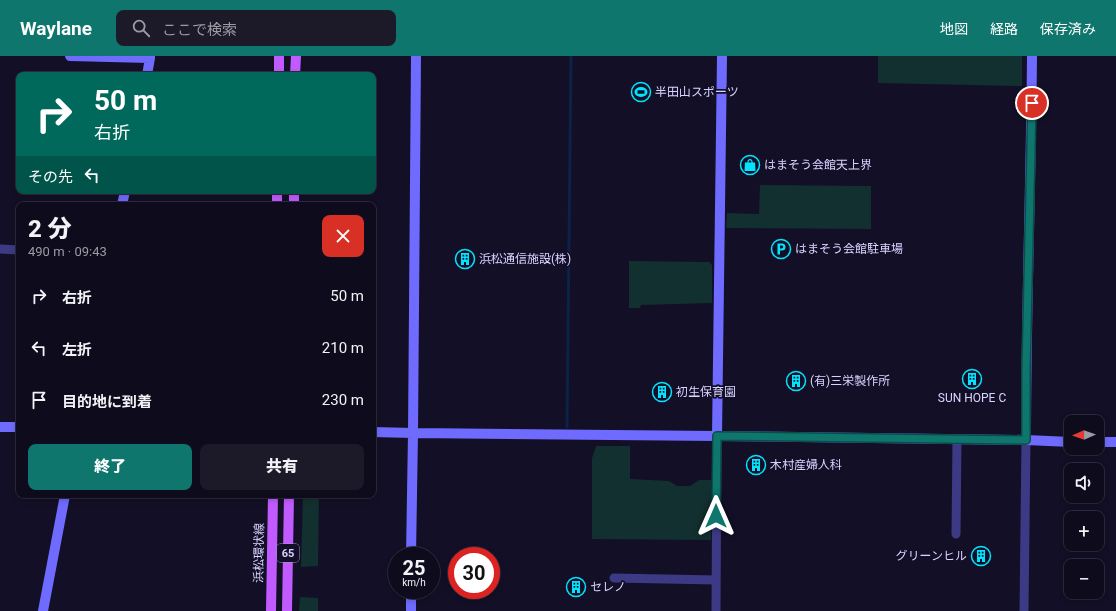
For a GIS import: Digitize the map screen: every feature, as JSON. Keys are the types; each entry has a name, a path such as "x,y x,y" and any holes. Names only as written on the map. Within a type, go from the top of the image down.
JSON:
{"main road":[{"path":"279,56 279,72"},
{"path":"295,72 296,56"},
{"name":"浜松環状線","path":"271,611 273,498"},
{"name":"65","path":"287,611 289,498"}],"street":[{"path":"70,56 150,57 148,72"},
{"path":"412,547 416,56"},
{"path":"716,611 722,56"},
{"path":"1024,611 1026,371 1032,56"},
{"path":"0,249 16,250"},
{"path":"0,427 16,427"},
{"path":"376,432 1064,442"},
{"path":"956,534 957,440"},
{"path":"1104,442 1116,442"},
{"path":"43,611 64,498"},
{"path":"614,578 716,580"},
{"path":"411,599 411,611"}],"green space":[{"path":"878,56 1022,56 1022,86 878,83"},
{"path":"760,185 871,186 871,229 726,228 727,213 759,214"},
{"path":"629,261 709,262 712,265 712,303 641,305 640,308 629,308"},
{"path":"596,446 630,446 630,479 669,481 677,486 690,486 699,480 711,480 711,540 592,539 592,458"},
{"path":"303,498 319,498 318,566 301,567"},
{"path":"300,597 318,598 318,611 299,611"}],"waterway":[{"path":"567,427 571,56"}],"place":[{"name":"半田山スポーツ","path":"641,92"},
{"name":"はまそう会館天上界","path":"750,165"},
{"name":"はまそう会館駐車場","path":"781,249"},
{"name":"浜松通信施設(株)","path":"465,259"},
{"name":"SUN HOPE C","path":"972,379"},
{"name":"(有)三栄製作所","path":"796,381"},
{"name":"初生保育園","path":"662,392"},
{"name":"木村産婦人科","path":"756,465"},
{"name":"グリーンヒル","path":"981,556"},
{"name":"セレノ","path":"576,587"}],"route":[{"path":"716,516 717,436 1026,440 1026,371 1032,103"}]}
